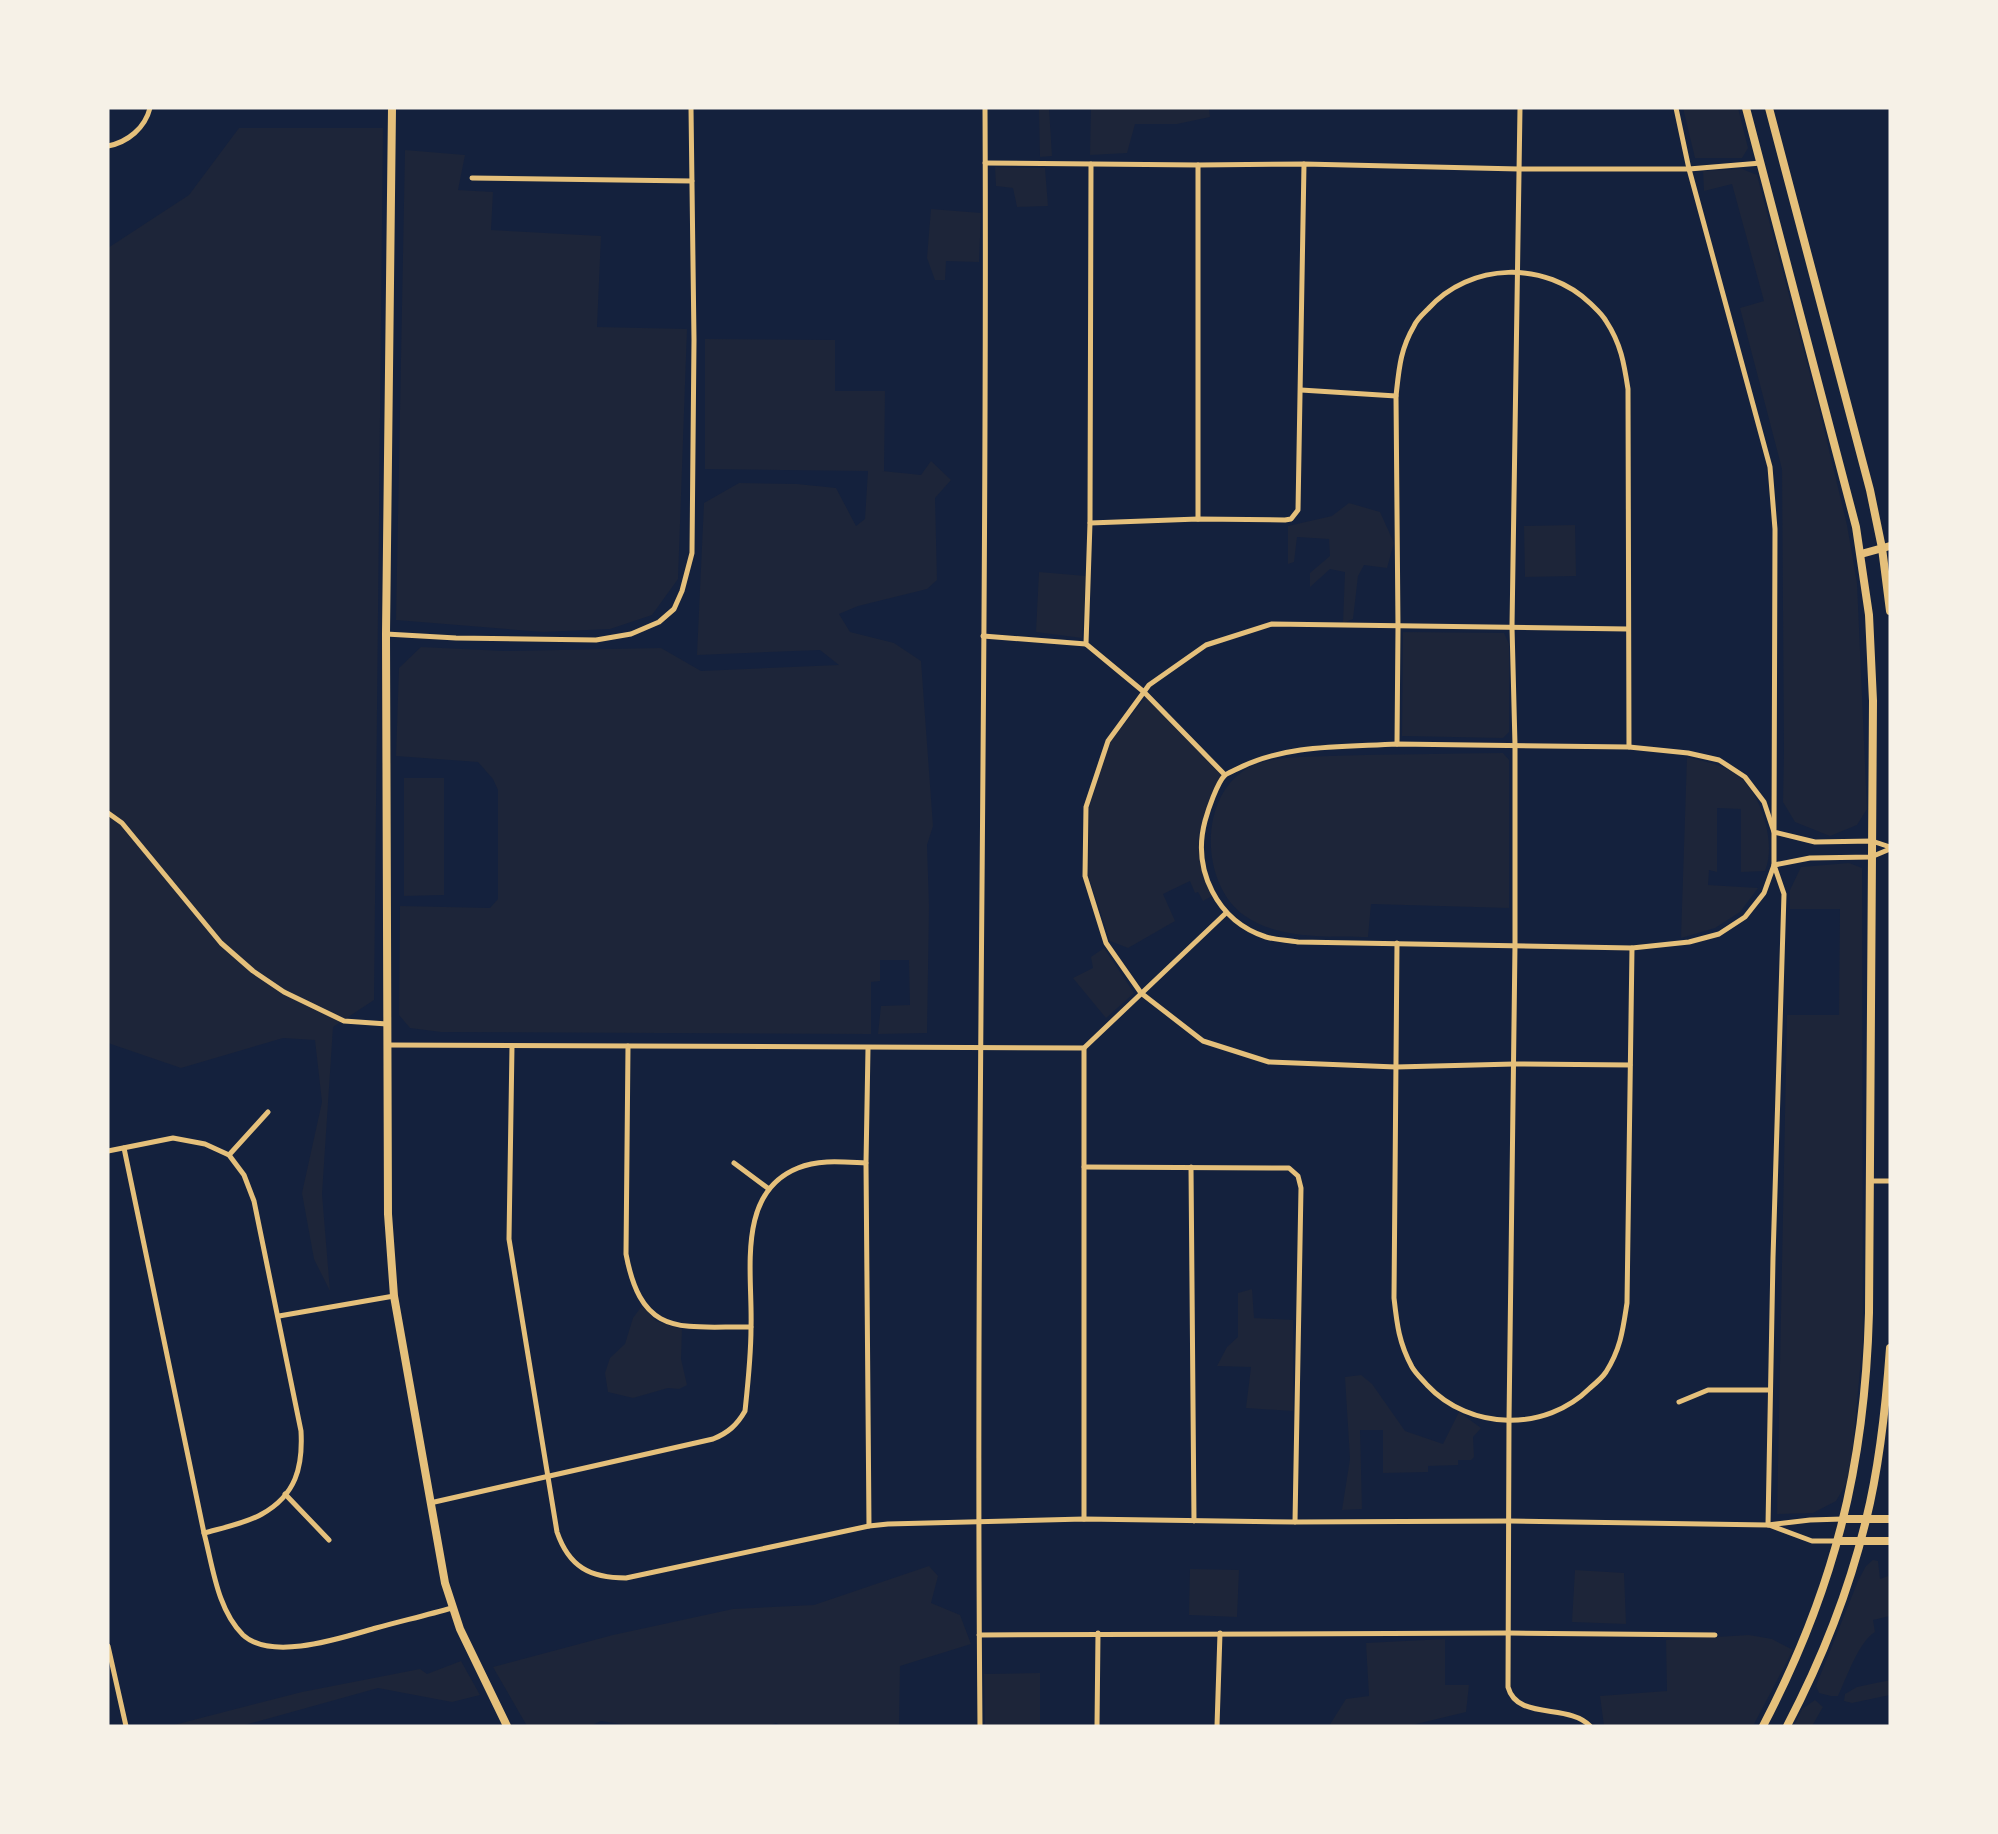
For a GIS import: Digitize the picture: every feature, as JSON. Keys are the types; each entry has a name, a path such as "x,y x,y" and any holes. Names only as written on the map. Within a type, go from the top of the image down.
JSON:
{"main road":[{"path":"393,108 386,634 388,1242 394,1296 430,1503 452,1608 480,1674 507,1726"},
{"path":"1746,108 1849,496 1861,554 1869,615 1872,674 1869,1314 1866,1376 1857,1454 1839,1541 1800,1647 1762,1726"},
{"path":"1769,108 1886,547 1890,611"},
{"path":"1861,554 1886,547"},
{"path":"1787,1726 1824,1647 1843,1597 1867,1519 1882,1436 1890,1348"},
{"path":"1844,1519 1890,1518"},
{"path":"1839,1541 1890,1540"}],"street":[{"path":"108,146 117,144 137,133 150,108"},
{"path":"386,634 456,638 596,640 631,634 659,622 674,609 682,591 692,553 694,339 691,108"},
{"path":"980,1726 980,1046 985,108"},
{"path":"1520,108 1512,627 1515,745 1515,945 1508,1687 1514,1700 1526,1707 1576,1716 1590,1726"},
{"path":"1676,108 1689,169 1770,467 1775,529 1774,865 1784,894 1768,1525"},
{"path":"985,163 1305,164 1519,169 1689,169 1761,163"},
{"path":"1086,644 1090,523 1091,164"},
{"path":"1090,523 1198,519 1285,520 1295,515 1300,505 1305,164"},
{"path":"1198,165 1198,519"},
{"path":"472,178 692,181"},
{"path":"1397,744 1396,396 1400,358 1414,324 1439,296 1472,278 1508,271 1545,276 1579,292 1605,319 1622,352 1628,389 1629,747"},
{"path":"1301,390 1396,396"},
{"path":"1627,629 1272,624 1206,645 1149,685 1108,741 1086,807 1086,876 1107,943 1141,993 1203,1041 1269,1062 1395,1067 1514,1064 1630,1065"},
{"path":"983,636 1086,644 1144,692 1225,775"},
{"path":"1774,832 1764,802 1745,777 1719,760 1688,753 1629,747 1397,744 1281,752 1251,761 1225,775 1208,807 1200,838 1203,870 1216,899 1226,913 1266,937 1298,942 1632,948 1689,942 1719,934 1745,917 1764,893 1774,865"},
{"path":"108,813 122,824 221,943 253,971 284,992 344,1021 387,1024"},
{"path":"1774,832 1815,842 1872,841 1890,848"},
{"path":"1774,865 1810,858 1871,857 1890,848"},
{"path":"388,1045 1084,1048 1226,913"},
{"path":"1397,943 1394,1298 1398,1335 1413,1369 1439,1397 1471,1415 1509,1421 1545,1417 1579,1400 1605,1374 1622,1340 1627,1303 1632,948"},
{"path":"512,1046 509,1239 557,1532 563,1549 575,1563 590,1573 608,1578 626,1578 868,1526 1084,1519 1768,1525 1844,1519"},
{"path":"628,1046 626,1254 636,1290 645,1306 659,1318 676,1326 751,1327"},
{"path":"868,1048 866,1162 868,1526"},
{"path":"1084,1048 1084,1519"},
{"path":"229,1155 268,1112"},
{"path":"108,1151 172,1138 205,1143 229,1155 244,1175 254,1201 279,1316 302,1439 302,1455 296,1481 262,1515 204,1533"},
{"path":"123,1148 204,1533 218,1589 228,1615 244,1636 266,1646 290,1647 318,1644 452,1608"},
{"path":"430,1503 727,1434 745,1411 751,1327 751,1240 758,1208 769,1189 783,1176 798,1168 818,1162 866,1162"},
{"path":"734,1163 769,1189"},
{"path":"1084,1167 1289,1168 1301,1182 1295,1522"},
{"path":"1191,1167 1194,1521"},
{"path":"1870,1181 1890,1181"},
{"path":"279,1316 394,1296"},
{"path":"1679,1402 1708,1390 1770,1390"},
{"path":"285,1494 329,1540"},
{"path":"1768,1525 1812,1541 1839,1541"},
{"path":"979,1635 1098,1633 1715,1635"},
{"path":"1097,1726 1098,1633"},
{"path":"1217,1726 1220,1633"},
{"path":"108,1646 126,1726"}],"shaded area":[{"path":"1039,108 1049,108 1052,156 1040,157"},
{"path":"1091,108 1209,108 1210,117 1177,124 1135,124 1127,153 1090,155"},
{"path":"1683,108 1738,108 1748,148 1742,158 1695,158"},
{"path":"239,128 383,128 374,1000 333,1027 322,1194 330,1291 314,1259 302,1193 322,1102 315,1040 283,1038 181,1068 108,1043 108,248 189,195"},
{"path":"405,150 465,155 458,190 493,192 491,230 601,236 597,327 687,329 678,579 652,615 610,629 543,632 396,620"},
{"path":"995,167 1045,168 1048,206 1017,207 1013,188 996,186"},
{"path":"1742,169 1757,175 1818,404 1847,525 1857,583 1867,809 1857,825 1830,836 1795,822 1783,802 1782,469 1740,308 1764,301 1732,184 1704,191 1703,171"},
{"path":"931,209 981,213 979,262 946,261 945,280 935,280 927,258"},
{"path":"705,339 835,340 835,391 885,391 884,471 882,471 921,475 931,461 951,480 935,498 937,580 927,589 858,606 839,614 850,632 894,643 921,661 933,826 927,845 929,906 927,1033 878,1034 881,1006 910,1005 909,960 880,960 880,981 871,982 871,1034 441,1032 410,1028 399,1015 400,906 490,908 498,899 498,790 493,779 478,762 396,756 399,668 421,647 504,651 661,648 701,671 839,665 820,650 697,655 704,503 739,483 797,484 836,488 856,526 865,519 868,471 705,469"},
{"path":"1349,503 1380,512 1394,543 1387,568 1364,565 1358,576 1353,619 1343,623 1345,572 1330,569 1310,587 1310,573 1330,556 1329,539 1297,537 1294,562 1288,564 1288,526 1332,516"},
{"path":"1575,525 1576,576 1525,577 1524,526"},
{"path":"1039,572 1086,576 1082,638 1036,632"},
{"path":"1403,632 1504,633 1509,644 1509,732 1503,738 1402,736"},
{"path":"1146,697 1222,776 1207,808 1199,835 1200,863 1212,896 1203,901 1198,892 1195,893 1190,881 1163,894 1175,921 1128,948 1110,941 1088,875 1089,808 1110,742"},
{"path":"1503,753 1509,760 1509,908 1371,904 1368,937 1305,935 1273,929 1245,916 1230,901 1219,882 1212,860 1211,837 1214,815 1222,794 1236,777 1254,765 1282,758 1301,757"},
{"path":"1687,757 1723,767 1743,780 1762,811 1769,848 1765,871 1741,872 1741,809 1717,808 1717,872 1709,870 1708,885 1758,888 1740,912 1715,928 1681,938"},
{"path":"404,778 444,778 444,895 404,896"},
{"path":"1849,863 1862,868 1863,1338 1850,1477 1836,1501 1813,1513 1777,1514 1787,1015 1839,1015 1840,909 1790,909 1790,890 1801,867"},
{"path":"1104,948 1134,993 1106,1018 1073,978 1093,968 1091,957"},
{"path":"1252,1289 1254,1318 1293,1320 1293,1411 1246,1408 1251,1367 1217,1366 1227,1347 1238,1337 1238,1293"},
{"path":"642,1306 656,1321 682,1329 681,1359 687,1385 679,1389 668,1388 633,1398 608,1392 605,1373 610,1358 625,1344 633,1318"},
{"path":"1361,1375 1372,1384 1405,1431 1443,1444 1459,1412 1481,1428 1473,1437 1474,1457 1471,1460 1458,1460 1458,1465 1428,1466 1428,1472 1383,1473 1383,1430 1360,1430 1362,1509 1342,1510 1350,1459 1345,1377"},
{"path":"1873,1560 1878,1561 1880,1579 1888,1576 1890,1616 1873,1620 1875,1632 1858,1652 1838,1696 1819,1693 1816,1686 1858,1581 1866,1566"},
{"path":"929,1566 938,1576 931,1603 960,1615 971,1644 900,1666 899,1726 782,1726 776,1723 767,1726 633,1726 601,1721 590,1726 527,1726 493,1667 613,1635 733,1609 814,1605"},
{"path":"1190,1569 1239,1570 1237,1617 1189,1615"},
{"path":"1575,1570 1624,1573 1626,1624 1572,1622"},
{"path":"1749,1635 1772,1639 1793,1650 1753,1726 1604,1726 1600,1696 1667,1691 1666,1640"},
{"path":"1445,1639 1445,1685 1469,1685 1466,1712 1408,1726 1329,1726 1346,1699 1369,1696 1366,1643"},
{"path":"461,1661 480,1695 452,1702 378,1688 241,1726 170,1726 302,1692 420,1669 427,1674"},
{"path":"1040,1673 1040,1726 985,1726 984,1674"},
{"path":"1890,1680 1890,1695 1852,1703 1844,1701 1845,1694 1857,1687"},
{"path":"1815,1700 1823,1707 1812,1726 1794,1726 1802,1709"}]}
